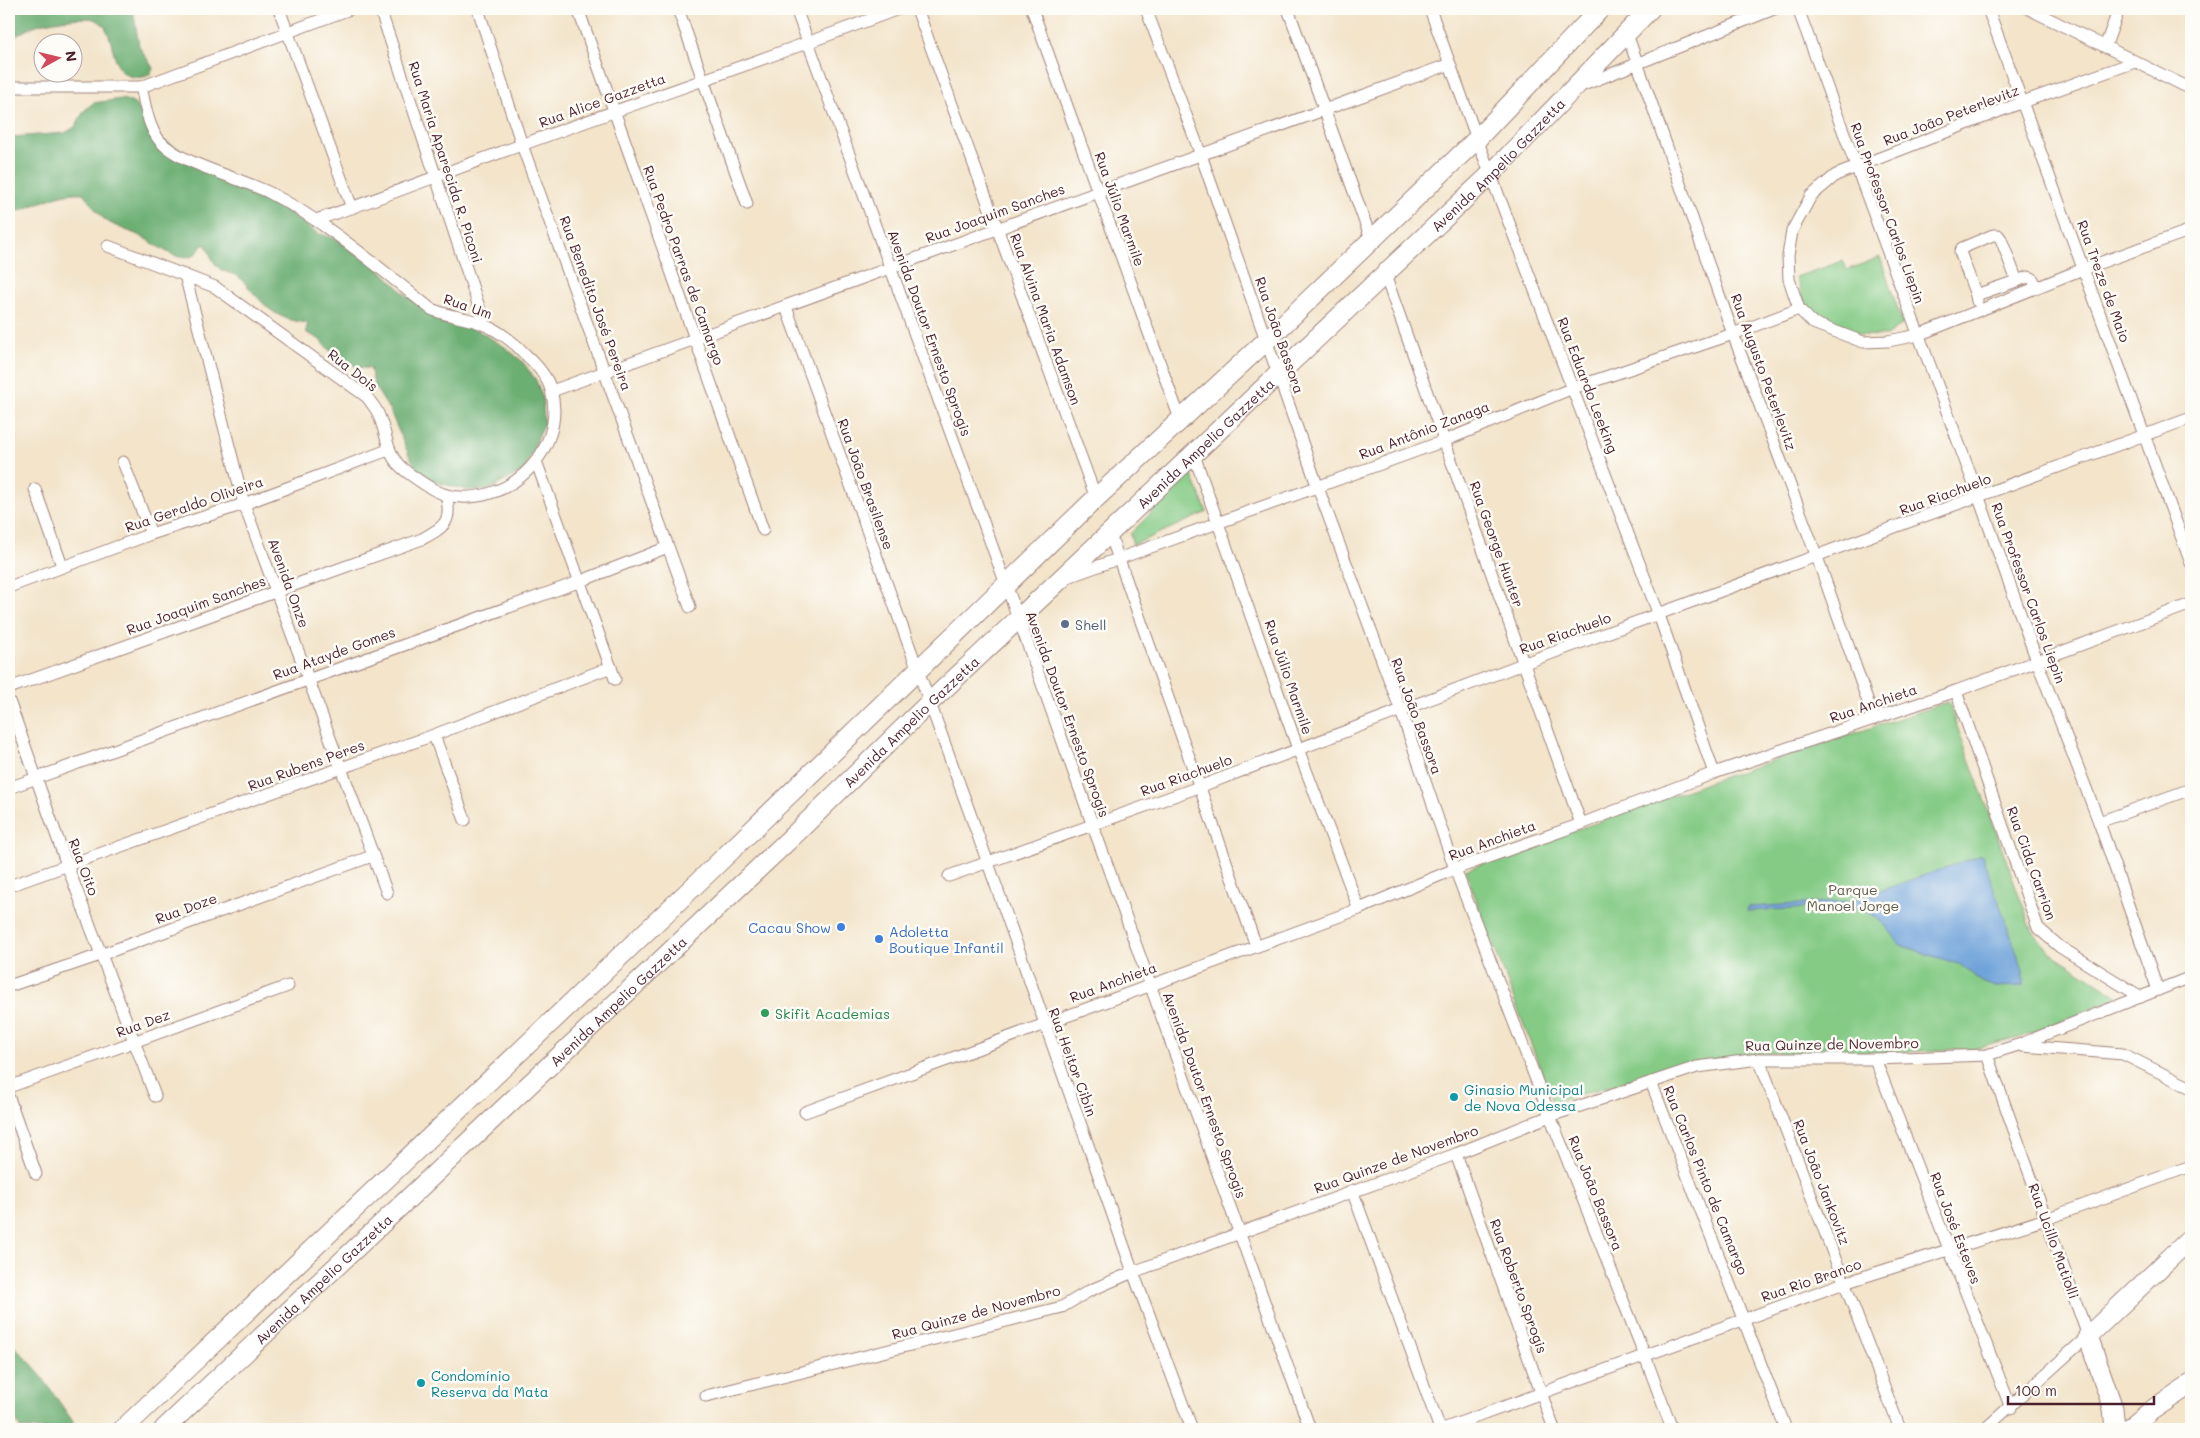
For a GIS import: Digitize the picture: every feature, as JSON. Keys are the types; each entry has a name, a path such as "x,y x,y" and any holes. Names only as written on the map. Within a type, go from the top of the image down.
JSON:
{"main road":[{"name":"Avenida Ampelio Gazzetta","path":"123,1429 713,868 1096,498 1266,341 1477,139 1600,9"},
{"name":"Avenida Ampelio Gazzetta","path":"164,1429 858,774 929,703 1492,174 1650,9"},
{"path":"713,868 709,889 715,909"},
{"path":"381,1185 396,1197 398,1208"},
{"path":"2088,1336 2191,1238"},
{"name":"Rua Ucillo Matiolli","path":"2088,1336 2113,1408 2115,1429"},
{"path":"2129,1429 2152,1410 2191,1384"},
{"path":"2113,1408 2120,1415 2127,1417 2137,1417 2152,1410"}],"street":[{"path":"279,9 352,208"},
{"path":"9,87 141,87 350,9"},
{"name":"Rua Maria Aparecida R. Piconi","path":"380,9 485,325"},
{"name":"Rua Benedito José Pereira","path":"478,9 522,144 690,607"},
{"name":"Rua Pedro Parras de Camargo","path":"578,9 613,113 763,530"},
{"path":"678,9 747,204"},
{"name":"Avenida Doutor Ernesto Sprogis","path":"796,9 1019,620 1310,1429"},
{"name":"Rua Alice Gazzetta","path":"316,220 436,178 522,144 809,43 898,9"},
{"name":"Rua Alvina Maria Adamson","path":"917,9 1096,498"},
{"name":"Rua Júlio Marmile","path":"1032,9 1180,419"},
{"name":"Rua João Bassora","path":"1146,9 1201,155 1455,868 1672,1429"},
{"path":"1288,9 1372,239"},
{"name":"Rua Eduardo Leeking","path":"1430,9 1477,139 1492,174 1659,615 1714,773"},
{"path":"1570,91 1774,9"},
{"name":"Rua Professor Carlos Liepin","path":"1798,9 1979,498 2037,661 2100,822 2158,990"},
{"name":"Rua Treze de Maio","path":"1988,9 2191,563"},
{"path":"2029,9 2191,89"},
{"path":"2105,47 2119,9"},
{"name":"Rua Augusto Peterlevitz","path":"1627,34 1733,334 1818,557 1874,719"},
{"name":"Rua João Peterlevitz","path":"1799,309 1789,279 1788,256 1792,231 1811,196 1836,176 2023,102 2135,62"},
{"name":"Rua Joaquim Sanches","path":"552,391 606,373 1098,191 1450,64"},
{"name":"Rua Um","path":"141,87 149,122 157,138 166,147 185,158 268,192 316,220 431,309 485,325 524,352 542,371 552,391 553,413 550,432 542,450"},
{"path":"1799,309 1813,323 1863,342 1888,341 1918,334 2084,269 2191,230"},
{"path":"1980,310 1960,252 1962,248 1993,235 1998,235 2017,281"},
{"name":"Rua Dois","path":"108,246 185,275 222,292 367,397 379,414 388,450 396,462 407,472 446,495 473,496 496,491 518,481 536,461 542,450"},
{"name":"Avenida Onze","path":"185,275 244,504 387,893"},
{"name":"Rua George Hunter","path":"1384,275 1525,663 1581,824"},
{"path":"1976,295 2032,278 2037,287"},
{"name":"Rua João Brasilense","path":"786,307 929,703"},
{"name":"Rua Antônio Zanaga","path":"1060,580 1444,440 1573,388 1733,334 1799,309"},
{"name":"Rua Riachuelo","path":"949,876 1199,787 1525,663 1979,498 2191,418"},
{"name":"Rua Geraldo Oliveira","path":"9,587 151,534 244,504 388,450"},
{"name":"Rua Júlio Marmile","path":"1194,455 1298,749 1359,909"},
{"path":"536,461 615,679"},
{"path":"123,462 151,534"},
{"path":"35,489 62,566"},
{"name":"Rua Joaquim Sanches","path":"9,688 422,539 437,531 447,522 450,509 446,495"},
{"path":"1110,534 1256,946"},
{"name":"Rua Atayde Gomes","path":"9,788 308,678 581,582 668,547"},
{"name":"Rua Anchieta","path":"805,1112 1359,909 1455,868 1581,824 1714,773 1956,691 2191,604"},
{"name":"Rua Rubens Peres","path":"9,886 434,735 611,667"},
{"name":"Rua Cida Carrion","path":"1956,691 2038,928 2060,947 2140,997"},
{"name":"Rua Oito","path":"9,701 67,865 103,954 155,1096"},
{"name":"Rua Heitor Cibin","path":"929,703 988,863 1043,1024 1192,1429"},
{"path":"434,735 465,820"},
{"path":"2100,822 2191,789"},
{"name":"Rua Doze","path":"9,986 103,954 372,856"},
{"name":"Rua Quinze de Novembro","path":"706,1396 1062,1307 1090,1291 1133,1272 1240,1234 1352,1190 1456,1154 1550,1116 1697,1068 1759,1058 1875,1059 1987,1054 2018,1046 2191,977"},
{"name":"Rua Dez","path":"9,1087 288,986"},
{"path":"2018,1046 2123,1054 2191,1088"},
{"name":"Rua Ucillo Matiolli","path":"1987,1054 2088,1336"},
{"name":"Rua João Jankovitz","path":"1759,1058 1900,1429"},
{"name":"Rua José Esteves","path":"1875,1059 2011,1408"},
{"name":"Rua Carlos Pinto de Camargo","path":"1651,1082 1745,1319 1786,1429"},
{"path":"9,1098 36,1174"},
{"name":"Rua Roberto Sprogis","path":"1456,1154 1554,1429"},
{"name":"Rua Rio Branco","path":"1441,1429 1844,1283 2046,1219 2191,1166"},
{"path":"1352,1190 1441,1429"},
{"path":"1985,1429 2011,1408 2088,1336"}],"green space":[{"path":"9,9 133,9 139,46 153,68 151,73 143,77 131,77 123,72 114,55 109,35 104,26 97,20 85,18 52,21 28,29 9,40"},
{"path":"121,99 133,103 141,111 151,134 254,189 269,199 281,201 295,217 317,233 355,245 408,297 469,325 505,347 522,361 536,380 543,399 544,423 525,470 488,490 467,490 435,482 425,476 417,469 409,455 390,411 375,387 370,368 357,368 350,362 338,359 319,339 307,333 308,323 295,321 276,314 238,277 219,268 213,261 206,245 202,245 190,257 182,257 166,252 144,238 105,220 83,193 54,197 9,214 9,134 11,137 65,133 75,127 84,111 93,103"},
{"path":"1880,257 1903,324 1886,336 1865,335 1836,329 1818,319 1805,305 1796,277 1843,261 1847,270"},
{"path":"1191,473 1207,512 1133,545 1130,534"},
{"name":"Parque Manoel Jorge","path":"1948,702 2032,930 2051,953 2119,997 2039,1031 1979,1048 1882,1053 1763,1053 1694,1062 1553,1102 1465,870 1718,779"},
{"path":"9,1340 38,1371 78,1429 21,1429 9,1409"}],"water":[{"path":"1982,855 2023,970 2023,986 1995,987 1982,982 1961,965 1900,945 1887,927 1873,915 1852,906 1747,911 1748,907 1851,901"}],"place":[{"name":"Shell","path":"1065,624"},
{"name":"Cacau Show","path":"841,927"},
{"name":"Adoletta Boutique Infantil","path":"879,939"},
{"name":"Skifit Academias","path":"765,1013"},
{"name":"Ginasio Municipal de Nova Odessa","path":"1454,1097"},
{"name":"Condomínio Reserva da Mata","path":"421,1383"}]}
